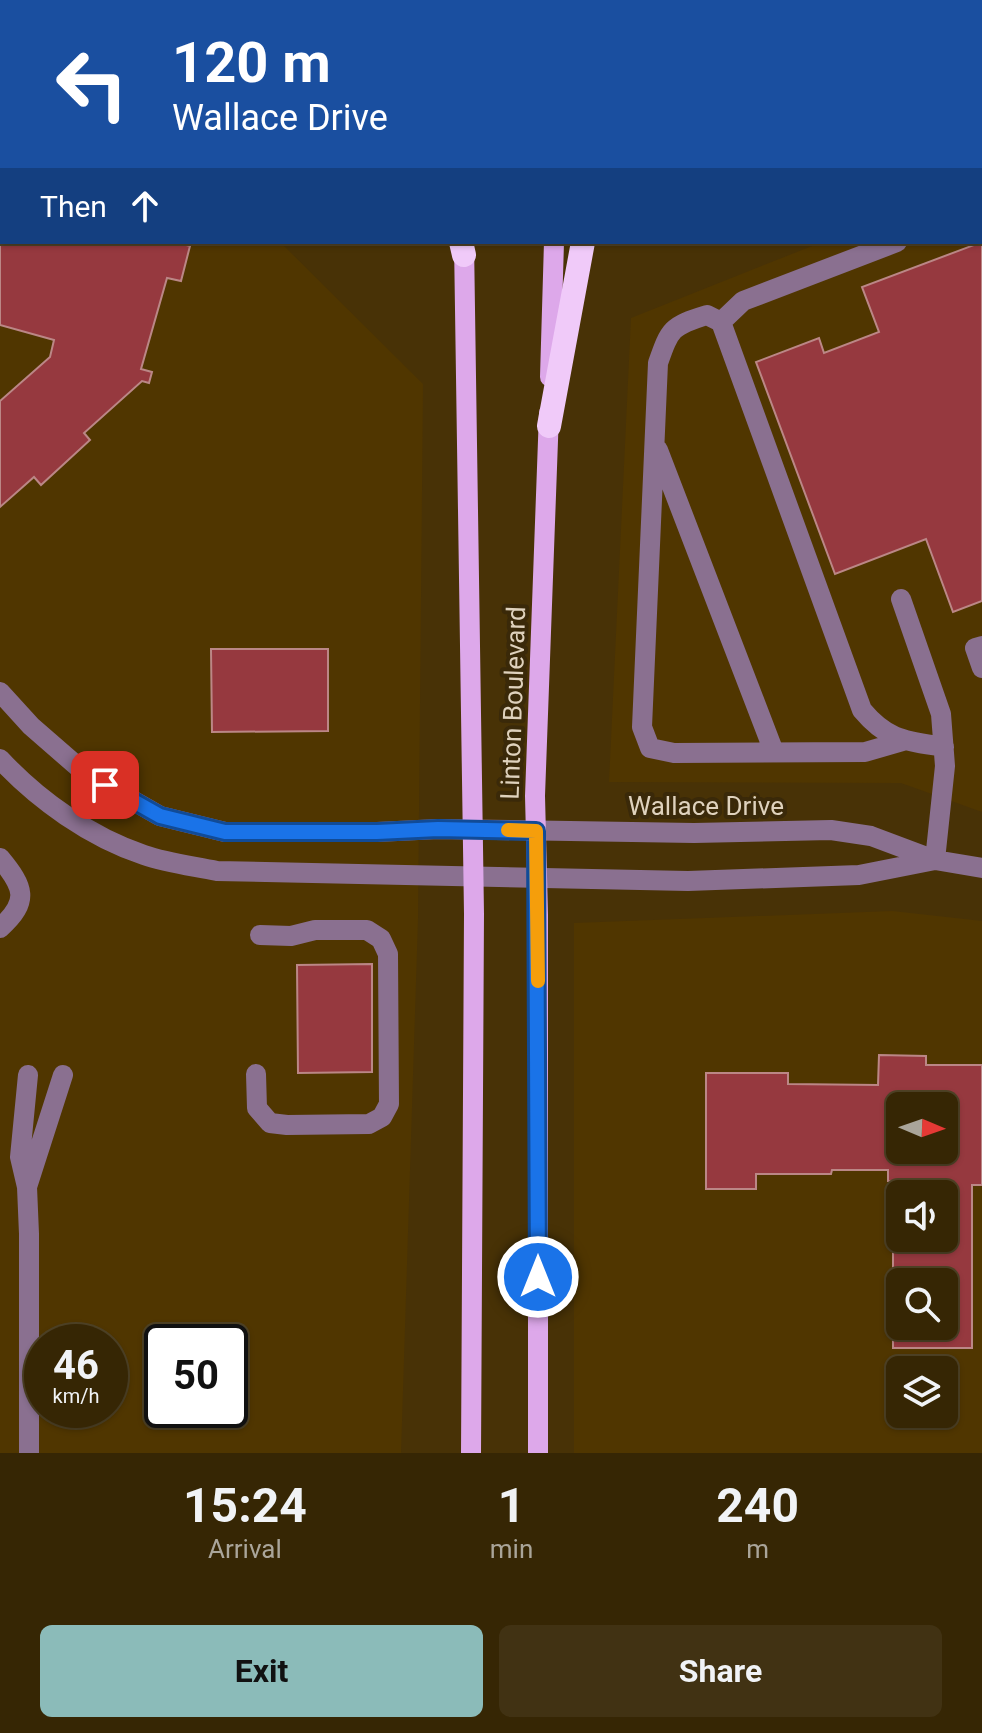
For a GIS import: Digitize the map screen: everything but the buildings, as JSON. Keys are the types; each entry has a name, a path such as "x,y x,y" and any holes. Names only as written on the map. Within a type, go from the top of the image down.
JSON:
{"highway":[{"path":"549,426 583,244"}],"main road":[{"name":"Linton Boulevard","path":"538,1453 536,831 554,244"},
{"name":"Linton Boulevard","path":"463,246 473,876 471,1453"}],"street":[{"path":"721,322 743,301 892,244"},
{"path":"903,741 865,752 650,748 642,727 658,363 669,332 687,322 707,315 721,322 862,710 878,729 903,741 944,747"},
{"path":"654,441 774,752"},
{"path":"901,599 941,714 945,766 935,860"},
{"path":"982,646 975,648 982,668"},
{"name":"Wallace Drive","path":"0,692 31,726 85,773 160,816 225,832 472,830 762,833 831,830 871,836 935,860 982,868"},
{"name":"Wallace Drive","path":"0,759 65,815 105,838 145,855 217,871 688,881 859,875 935,860"},
{"path":"0,858 16,877 22,892 16,913 0,928"},
{"path":"256,1074 257,1108 270,1123 369,1124 382,1117 389,1104 388,954 381,939 367,930 315,930 291,936 260,935"},
{"path":"28,1075 20,1157 27,1187 29,1453"},
{"path":"27,1187 63,1075"}],"shaded area":[{"path":"0,244 282,244 423,384 418,919 401,1453 0,1453"},
{"path":"817,244 982,244 982,812 901,783 609,782 631,318"},
{"path":"892,911 982,921 982,1453 574,1453 574,923"}],"slow traffic":[{"path":"508,830 536,831 538,981"}],"route":[{"path":"105,785 160,816 225,832 536,831 538,1277"}]}
